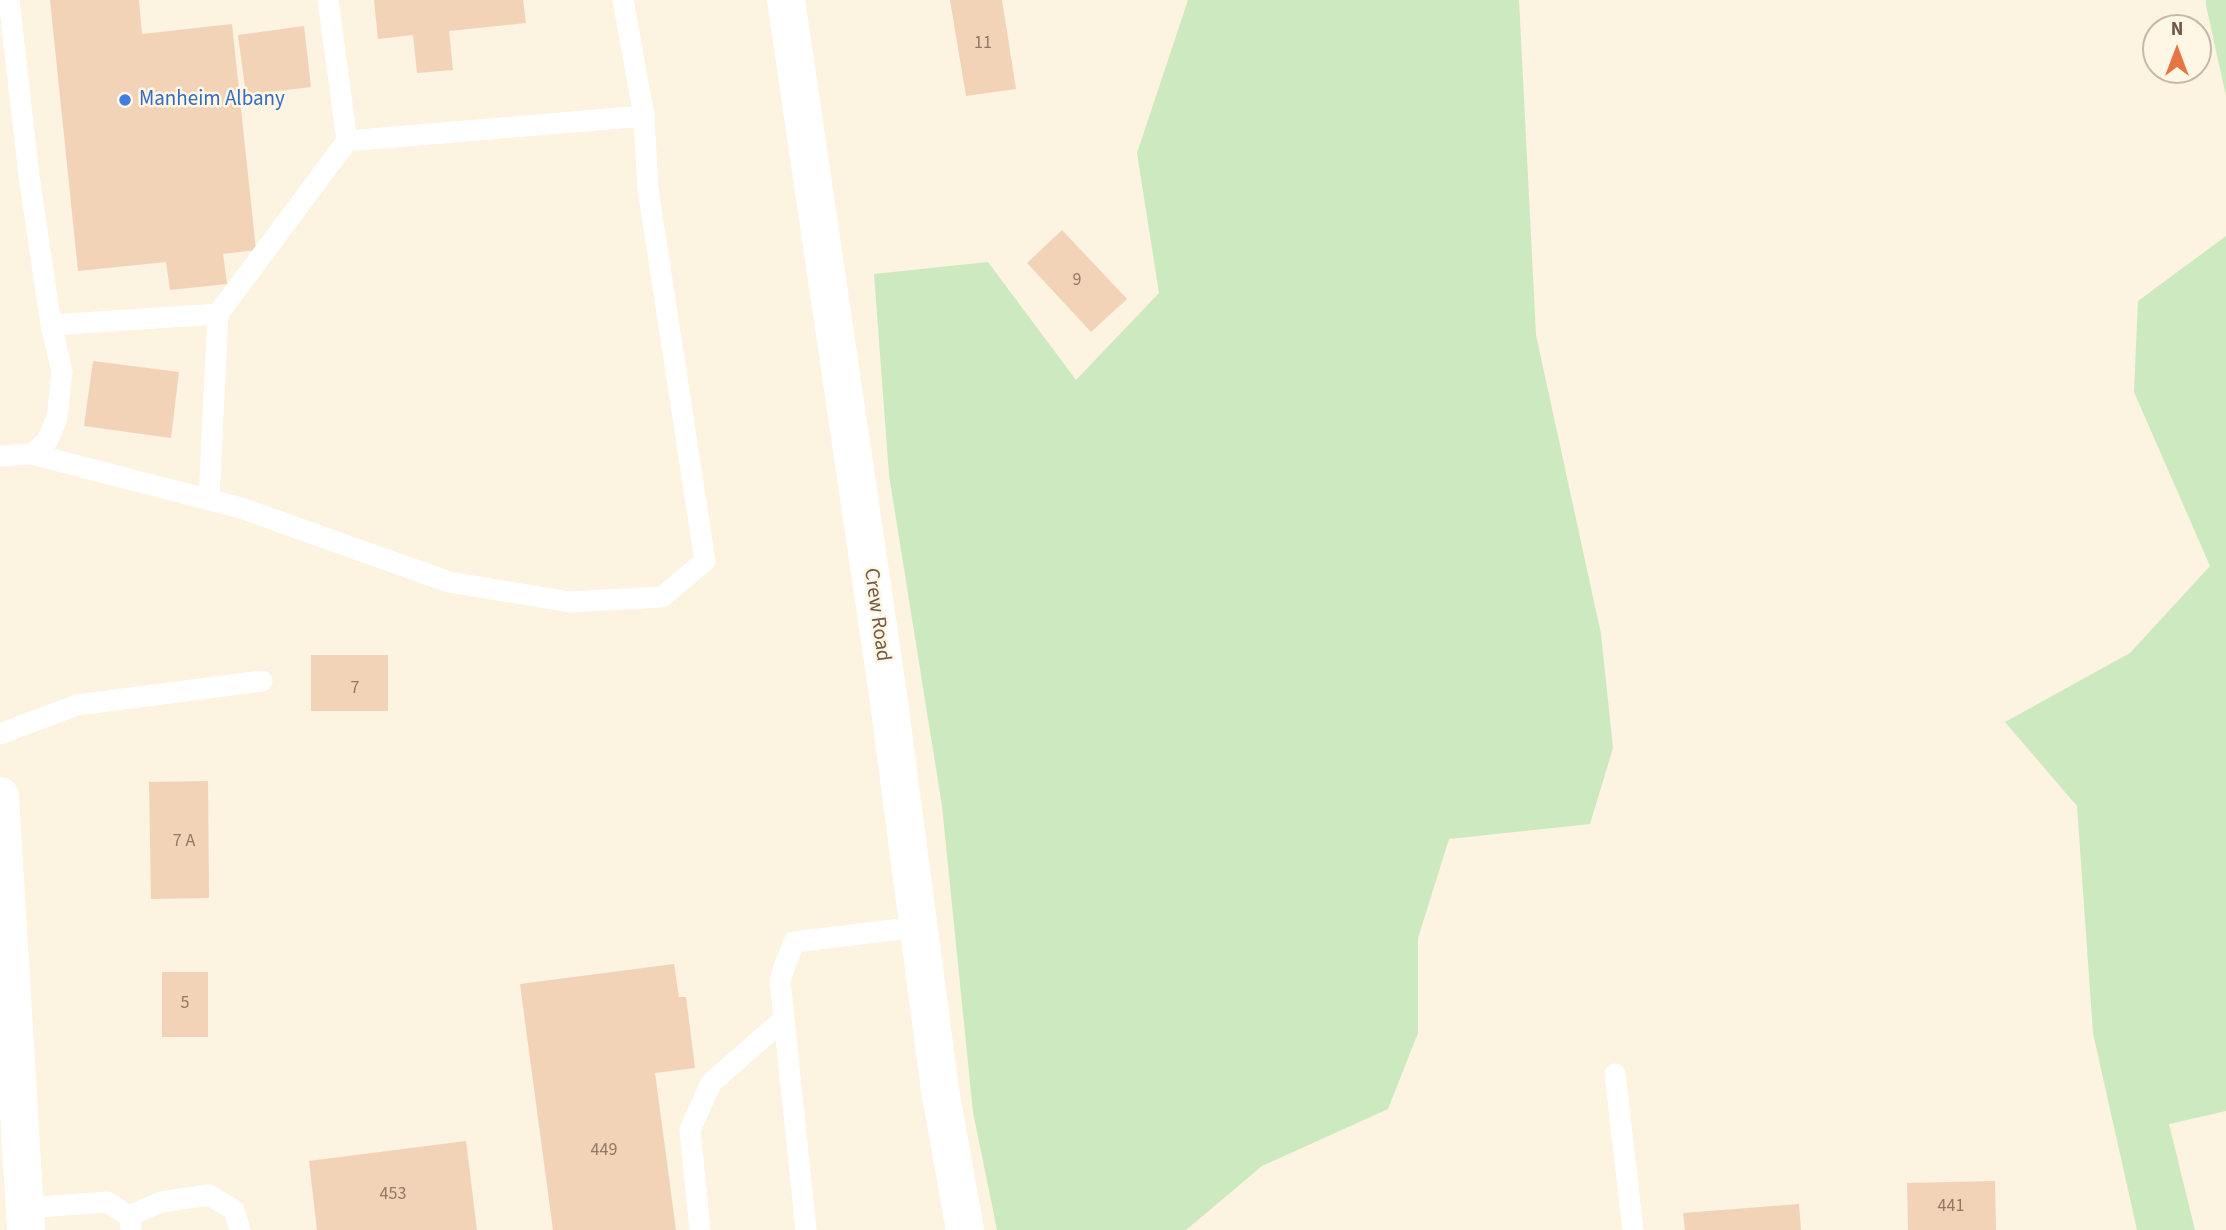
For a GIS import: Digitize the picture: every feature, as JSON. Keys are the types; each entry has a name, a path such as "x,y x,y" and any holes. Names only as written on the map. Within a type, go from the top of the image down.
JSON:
{"street":[{"name":"Crew Road","path":"786,0 886,682 940,1090 965,1230"},
{"path":"0,796 26,1219"}],"lane":[{"path":"9,0 51,326 62,371 57,418 47,441 32,454"},
{"path":"209,499 218,314 347,141 328,0"},
{"path":"0,456 32,454 209,499 449,582 569,603 662,597 705,561 648,189 644,116 623,0"},
{"path":"347,141 644,116"},
{"path":"51,326 218,314"},
{"path":"0,734 77,705 262,681"},
{"path":"806,1230 780,980 794,942 918,927"},
{"path":"700,1230 690,1130 711,1083 784,1019"},
{"path":"1615,1074 1633,1230"},
{"path":"26,1219 107,1202 130,1223 161,1202 209,1195 234,1210 240,1230"}],"green space":[{"path":"1188,0 1519,0 1536,335 1601,634 1613,748 1590,824 1449,839 1418,938 1418,1033 1388,1109 1262,1166 1186,1230 997,1230 973,1112 942,806 889,475 874,274 988,262 1076,380 1159,293 1137,153"},
{"path":"2206,0 2226,0 2226,96 2212,32 2212,14 2208,14"},
{"path":"2226,236 2226,1111 2169,1124 2195,1230 2137,1230 2093,1033 2077,806 2005,722 2130,653 2210,566 2134,392 2138,301"}],"building":[{"path":"50,0 139,0 142,34 232,24 256,250 223,254 227,284 170,290 166,262 78,271"},
{"path":"374,0 523,0 526,23 449,31 453,70 417,73 413,35 378,39"},
{"path":"950,0 1002,0 1016,89 966,96"},
{"path":"304,26 311,87 246,95 238,35"},
{"path":"1062,230 1127,299 1091,332 1027,263"},
{"path":"93,361 179,372 171,438 84,426"},
{"path":"311,655 388,655 388,711 311,711"},
{"path":"208,781 209,898 151,899 149,782"},
{"path":"674,964 679,997 686,997 695,1068 655,1073 676,1230 553,1230 520,984"},
{"path":"162,972 208,972 208,1037 162,1037"},
{"path":"466,1141 477,1230 317,1230 309,1161"},
{"path":"1995,1181 1996,1230 1908,1230 1907,1183"},
{"path":"1799,1204 1801,1230 1685,1230 1683,1213"}],"place":[{"name":"Manheim Albany","path":"125,100"}]}
